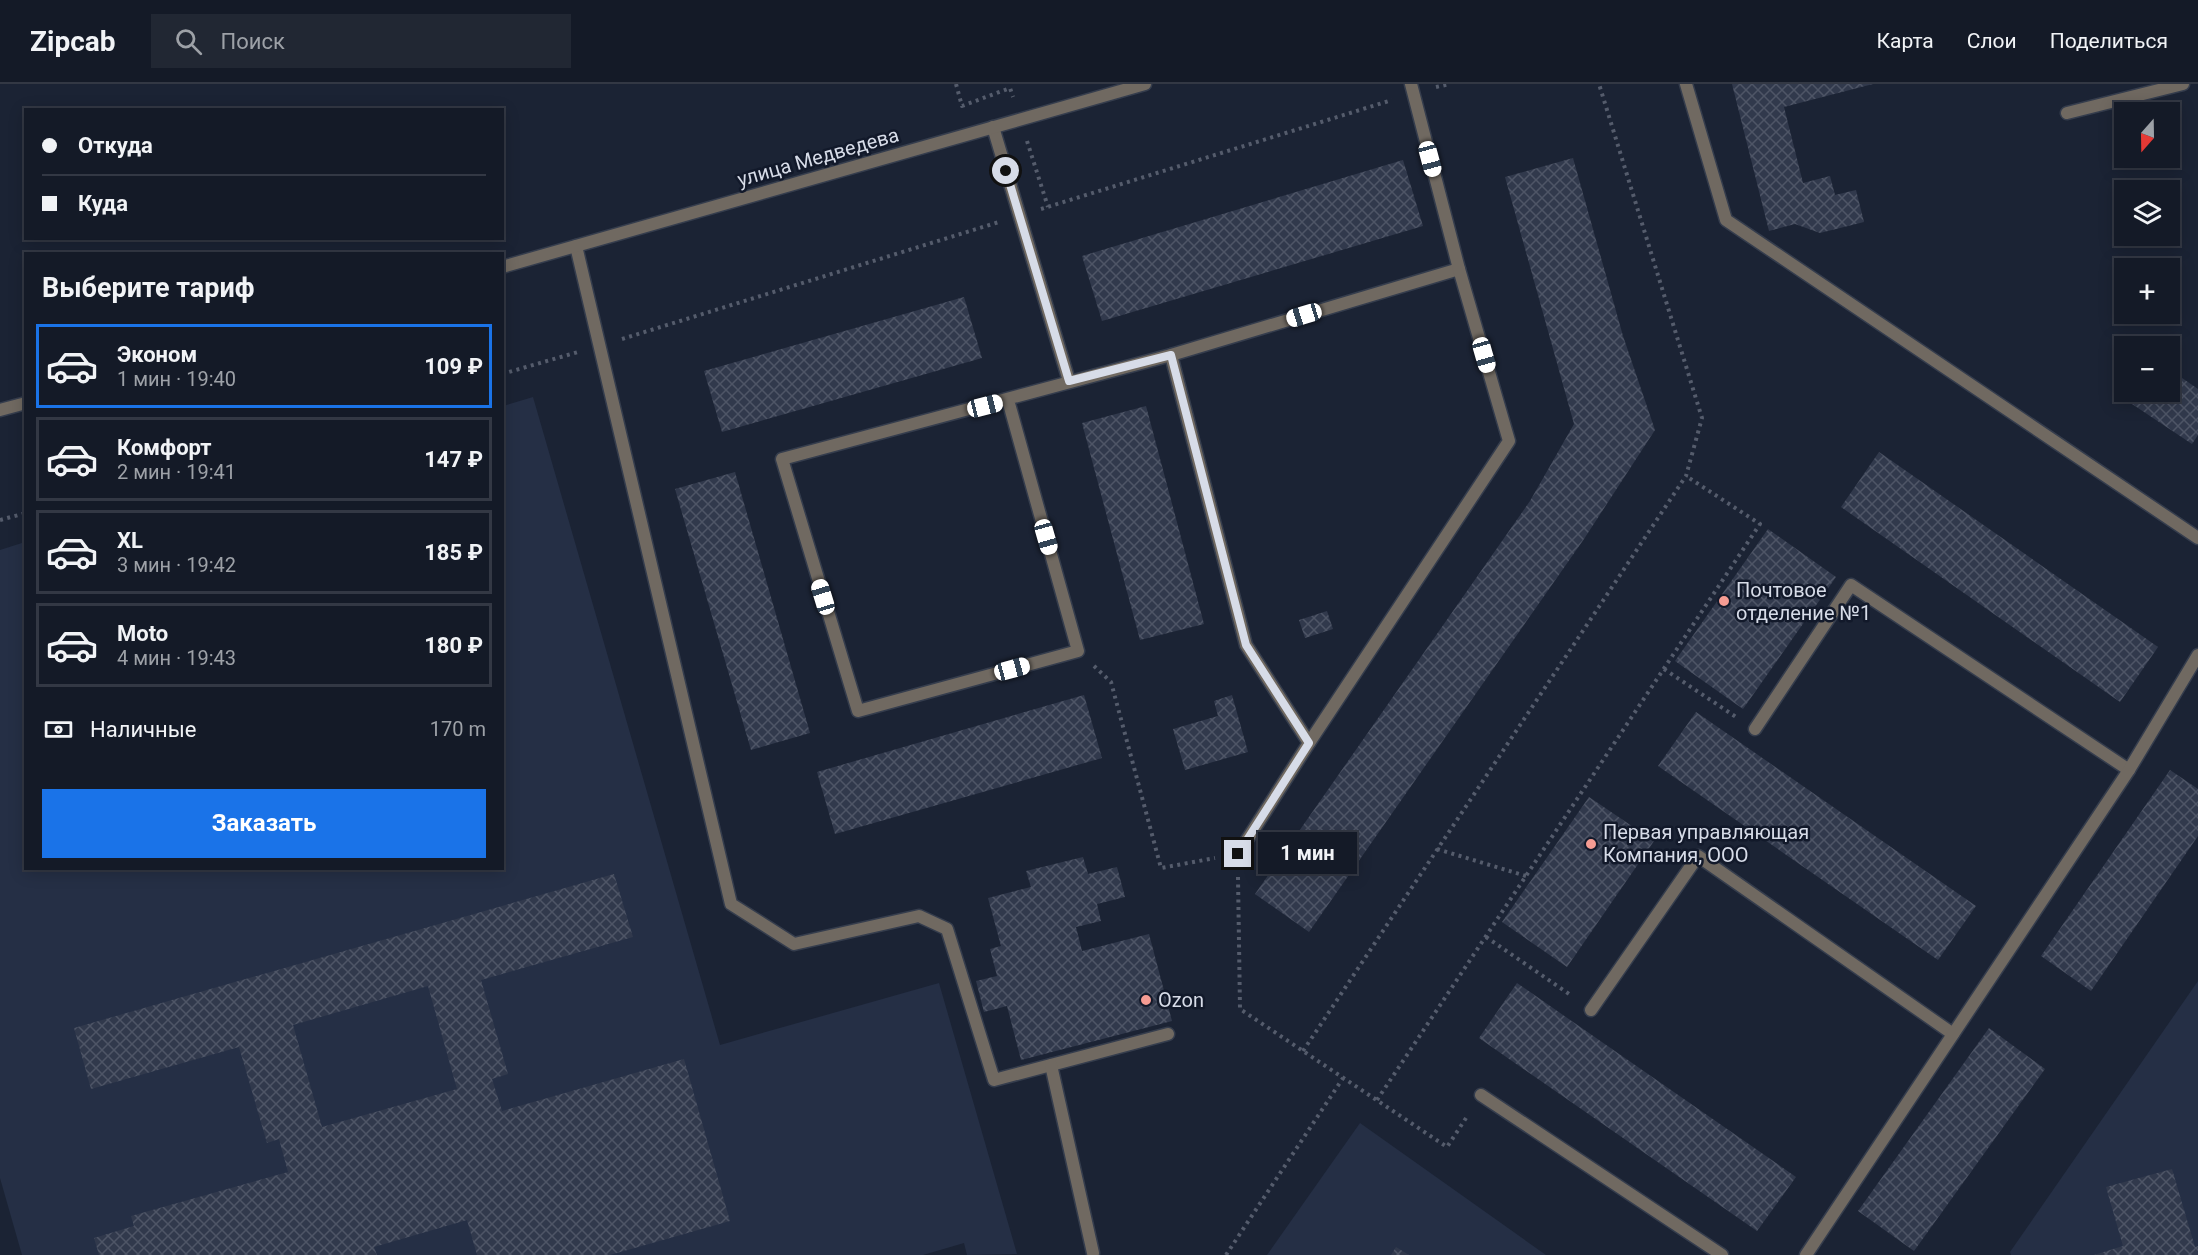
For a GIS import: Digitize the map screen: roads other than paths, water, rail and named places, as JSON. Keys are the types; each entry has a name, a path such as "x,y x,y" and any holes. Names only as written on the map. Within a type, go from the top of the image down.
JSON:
{"street":[{"name":"улица Медведева","path":"504,266 1145,84"},
{"path":"1238,854 1509,441 1459,269 1411,84"},
{"path":"1686,84 1726,220 2198,538"},
{"path":"2067,114 2183,84"},
{"path":"993,127 1069,381"},
{"path":"576,246 731,904 794,944 919,916 947,929 994,1080 1168,1034"},
{"path":"1008,400 1078,651 858,711 782,459 1171,355 1459,269"},
{"path":"1171,355 1246,645 1309,743"},
{"path":"0,410 24,404"},
{"path":"1755,729 1851,585 2129,770"},
{"path":"1806,1255 2129,770 2198,655"},
{"path":"1591,1010 1698,856 1953,1034"},
{"path":"1051,1065 1091,1254"},
{"path":"1481,1095 1722,1255"}],"place":[{"name":"Почтовое отделение №1","path":"1724,601"},
{"name":"Первая управляющая Компания, ООО","path":"1591,844"},
{"name":"Ozon","path":"1146,1000"}]}
